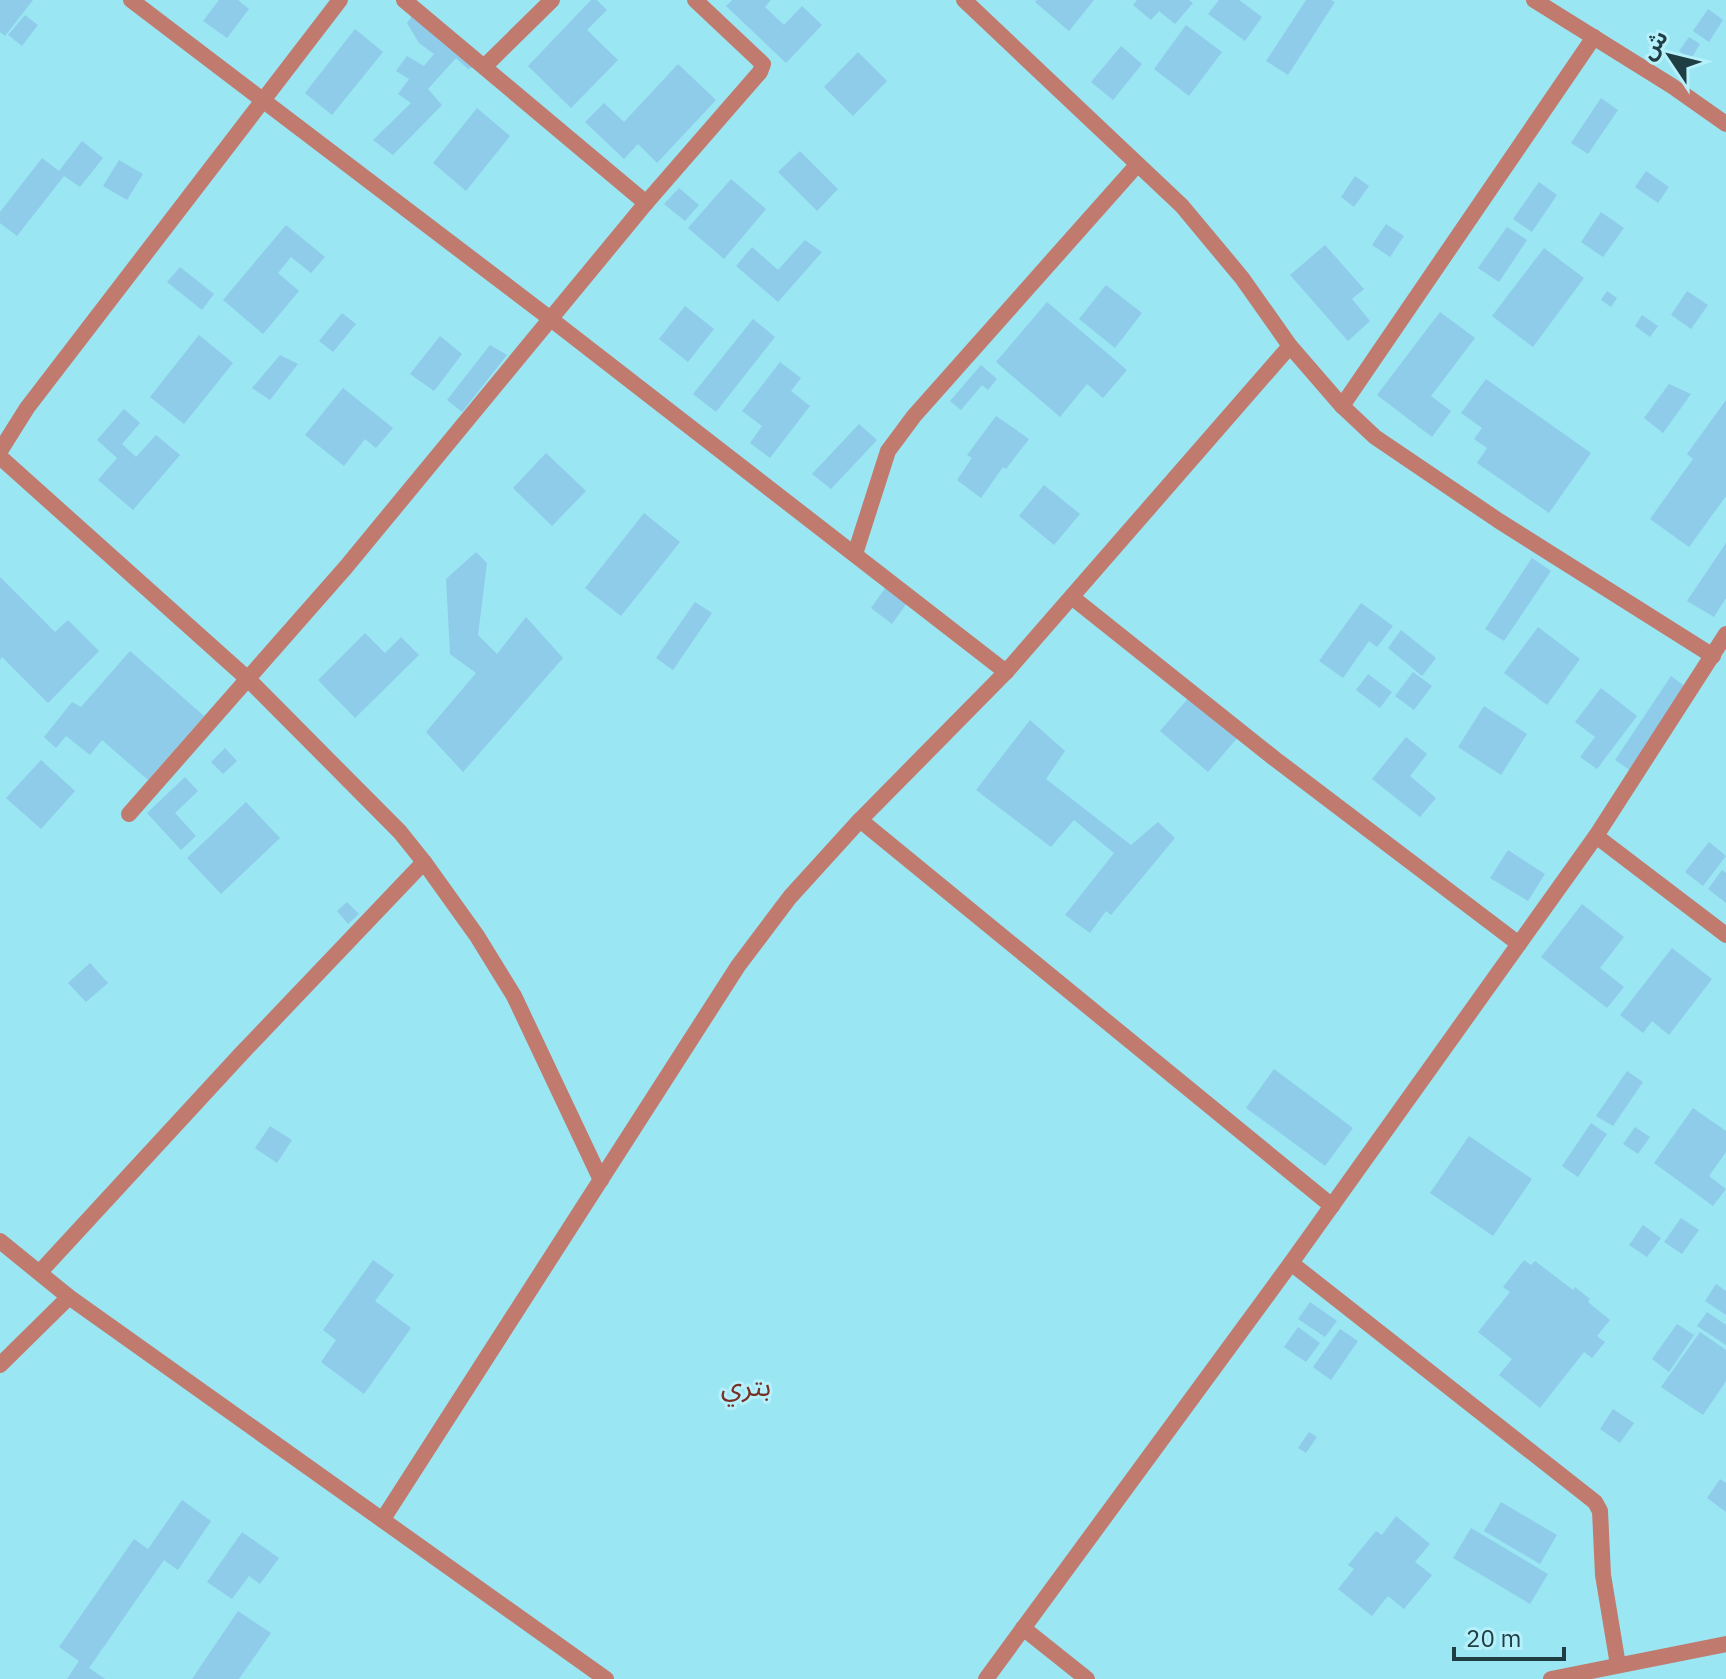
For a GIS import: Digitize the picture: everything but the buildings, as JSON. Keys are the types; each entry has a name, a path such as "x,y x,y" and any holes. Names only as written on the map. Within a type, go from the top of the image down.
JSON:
{"street":[{"path":"131,0 552,320 1006,672"},
{"path":"340,0 27,408 0,454 249,680 400,832 477,936 514,996 601,1180"},
{"path":"404,0 646,203"},
{"path":"485,66 552,0"},
{"path":"129,814 249,680 552,320 646,203 760,72 763,64 695,0"},
{"path":"964,0 1182,206 1214,243 1290,346 1342,406 1375,437 1433,478 1713,656"},
{"path":"1534,0 1726,124"},
{"path":"1342,406 1594,37"},
{"path":"855,554 888,451 914,416 1137,165"},
{"path":"383,1519 738,966 790,897 860,820 1006,672 1290,346"},
{"path":"1073,598 1275,759 1519,944"},
{"path":"986,1679 1291,1263 1596,836 1726,634"},
{"path":"860,820 1332,1206"},
{"path":"1596,836 1726,935"},
{"path":"40,1272 424,862"},
{"path":"0,1241 69,1297 606,1679"},
{"path":"1291,1263 1595,1502 1600,1511 1603,1575 1618,1665"},
{"path":"0,1365 69,1297"},
{"path":"1023,1628 1087,1679"},
{"path":"1551,1679 1726,1644"}],"district":[{"name":"بتري","path":"746,1386"}]}
